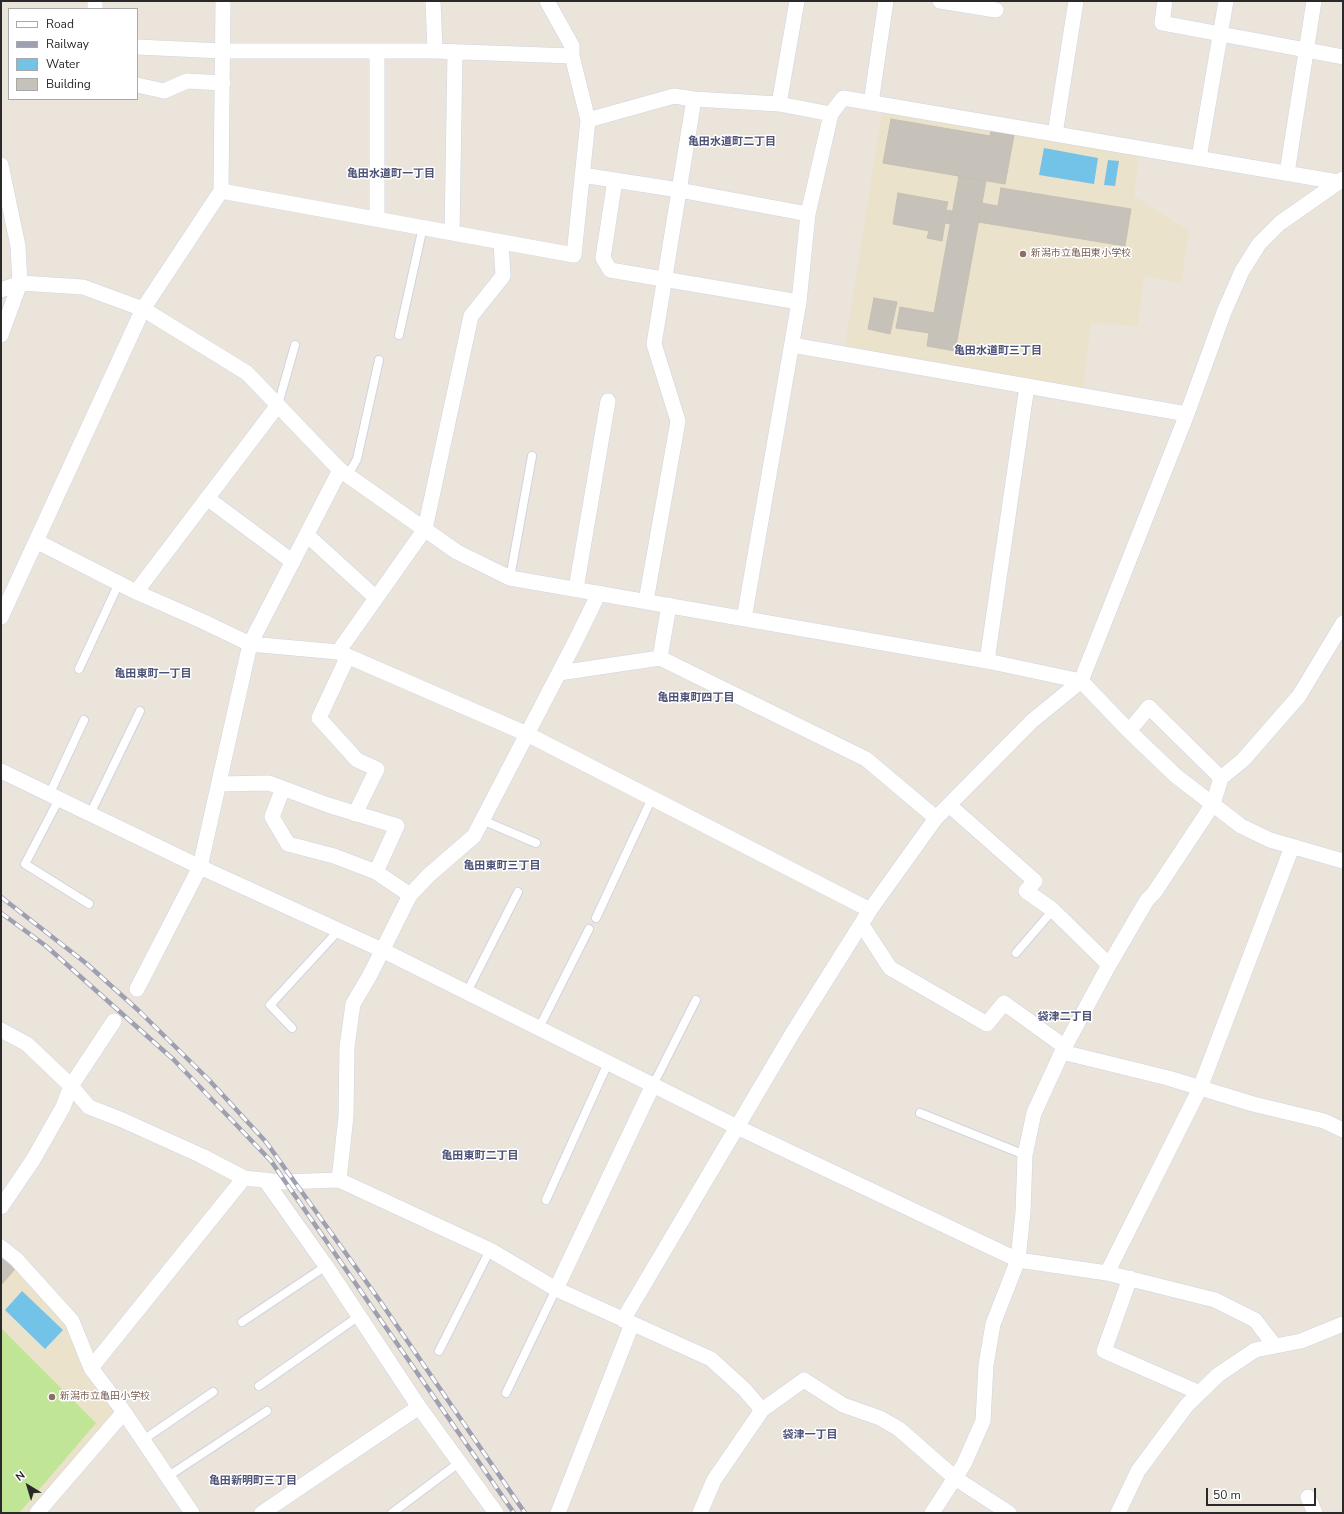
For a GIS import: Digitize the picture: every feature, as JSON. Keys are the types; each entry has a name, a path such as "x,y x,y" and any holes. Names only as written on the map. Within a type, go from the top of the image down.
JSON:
{"street":[{"path":"1,618 143,309 221,190 224,51 223,1"},
{"path":"433,1 435,51"},
{"path":"221,190 574,255 588,120 572,56 572,46 547,1"},
{"path":"779,104 797,1"},
{"path":"871,103 886,1"},
{"path":"940,1 996,10"},
{"path":"1055,134 1076,1"},
{"path":"1165,1 1162,23 1343,57"},
{"path":"1199,158 1226,1"},
{"path":"1287,173 1314,1"},
{"path":"138,47 224,51 435,51 572,56"},
{"path":"377,51 377,219"},
{"path":"452,233 455,52"},
{"path":"138,85 164,91 187,81 223,83"},
{"path":"588,120 674,96 694,99 779,104 831,114"},
{"path":"744,619 800,302 808,214 831,114 843,98 1287,173 1341,180"},
{"path":"646,601 678,421 654,344 694,99"},
{"path":"1,165 18,246 20,283 1,334"},
{"path":"582,175 679,190 808,214"},
{"path":"615,180 603,258 610,270 665,278 800,302"},
{"path":"558,1513 627,1322 737,1127 792,1034 862,925 870,910 936,818 1032,721 1081,681 1187,414 1224,312 1242,272 1258,244 1280,223 1341,180"},
{"path":"355,814 377,770 357,760 319,718 343,654 375,597 425,529 471,316 503,276 501,242"},
{"path":"1,290 20,283 83,287 143,309 247,373 344,473 457,552 510,578 987,661 1081,681 1129,731 1176,776 1241,826 1270,840 1343,861"},
{"path":"792,345 1187,414"},
{"path":"987,661 1027,386"},
{"path":"576,589 608,401"},
{"path":"136,592 278,405"},
{"path":"137,989 200,867 250,644 307,534 344,473"},
{"path":"207,498 293,562"},
{"path":"307,534 375,597"},
{"path":"36,541 136,592 250,644 343,654 527,734 870,910"},
{"path":"339,1180 346,1116 347,1047 353,1004 410,895 429,875 474,836 599,593"},
{"path":"660,658 669,605"},
{"path":"932,1513 964,1464 983,1421 986,1365 993,1324 1018,1260 1023,1212 1025,1155 1034,1113 1063,1050 1109,965 1147,900 1154,893 1213,804 1221,778 1243,760 1299,696 1342,628"},
{"path":"559,673 660,658 866,759 936,818"},
{"path":"1129,731 1149,707 1221,778"},
{"path":"1,771 200,867 382,950 737,1127 1018,1260 1107,1272 1215,1300 1255,1320 1275,1346"},
{"path":"219,784 269,783 355,814 396,826 376,872"},
{"path":"283,788 272,817 288,844 334,856 376,872 410,895"},
{"path":"949,805 1035,881 1026,891 1053,910 1109,965"},
{"path":"1107,1272 1200,1088 1292,847"},
{"path":"862,925 890,968 988,1024 1004,1003 1063,1050 1168,1078 1253,1104 1324,1122 1343,1130"},
{"path":"1,1208 33,1160 63,1107 71,1086 114,1021"},
{"path":"1,1030 27,1044 71,1086 89,1107 120,1118 202,1156 244,1178 281,1182 339,1180 490,1250 556,1288 627,1322 711,1359 745,1390 762,1410"},
{"path":"556,1288 653,1085"},
{"path":"91,1368 244,1178"},
{"path":"265,1180 326,1266 419,1407 496,1513"},
{"path":"1,1247 16,1259 72,1321 91,1368 124,1412 192,1513"},
{"path":"1130,1278 1104,1351 1200,1393"},
{"path":"1118,1513 1138,1472 1187,1405 1218,1375 1255,1350 1301,1341 1343,1324"},
{"path":"700,1513 714,1480 762,1410 804,1380 843,1405 880,1418 899,1429 955,1478 1008,1513"},
{"path":"262,1513 419,1407"},
{"path":"37,1513 124,1412"},
{"path":"1308,1497 1315,1513"}],"lane":[{"path":"399,335 423,227"},
{"path":"278,405 295,345"},
{"path":"344,473 357,459 379,360"},
{"path":"510,578 532,456"},
{"path":"78,669 119,583"},
{"path":"90,814 140,711"},
{"path":"84,720 54,797 25,864 89,904"},
{"path":"596,918 652,798"},
{"path":"482,820 536,843"},
{"path":"467,992 518,892"},
{"path":"1016,953 1053,910"},
{"path":"540,1028 589,929"},
{"path":"292,1028 270,1005 339,930"},
{"path":"653,1085 696,1000"},
{"path":"546,1200 608,1062"},
{"path":"920,1113 1025,1155"},
{"path":"439,1350 490,1250"},
{"path":"242,1322 326,1266"},
{"path":"506,1393 556,1288"},
{"path":"259,1386 359,1316"},
{"path":"143,1440 213,1392"},
{"path":"167,1477 267,1411"},
{"path":"392,1513 460,1462"}],"shaded area":[{"name":"新潟市立亀田東小学校","path":"882,112 1139,151 1134,196 1189,231 1181,283 1144,276 1138,326 1091,323 1083,390 845,346"},
{"name":"新潟市立亀田小学校","path":"1,1254 69,1328 90,1378 117,1416 31,1513 1,1513"}],"green space":[{"path":"1,1328 96,1423 19,1513 1,1513"}],"water":[{"path":"1044,148 1098,158 1094,184 1039,175"},
{"path":"1108,160 1119,161 1115,186 1104,185"},
{"path":"22,1291 63,1330 45,1349 5,1310"}],"building":[{"path":"891,119 990,136 991,131 1014,135 1005,184 883,163"},
{"path":"959,176 986,181 955,351 927,346 929,333 896,328 900,307 934,313"},
{"path":"1001,188 1131,209 1125,246 978,222 981,203 998,206"},
{"path":"898,193 948,202 946,210 952,211 950,224 945,223 942,241 927,238 929,231 893,224"},
{"path":"874,298 897,302 890,334 868,329"},
{"path":"1,1256 15,1269 1,1285"}],"railway":[{"path":"1,897 87,964 138,1010 209,1080 266,1142 380,1301 525,1513"},
{"path":"1,913 46,946 174,1060 271,1161 514,1513"}],"place":[{"name":"新潟市立亀田東小学校","path":"1023,254"},
{"name":"新潟市立亀田小学校","path":"52,1397"}],"district":[{"name":"亀田水道町二丁目","path":"732,142"},
{"name":"亀田水道町一丁目","path":"391,174"},
{"name":"亀田水道町三丁目","path":"998,351"},
{"name":"亀田東町一丁目","path":"153,674"},
{"name":"亀田東町四丁目","path":"696,698"},
{"name":"亀田東町三丁目","path":"502,866"},
{"name":"袋津二丁目","path":"1065,1017"},
{"name":"亀田東町二丁目","path":"480,1156"},
{"name":"袋津一丁目","path":"810,1435"},
{"name":"亀田新明町三丁目","path":"253,1481"}]}
